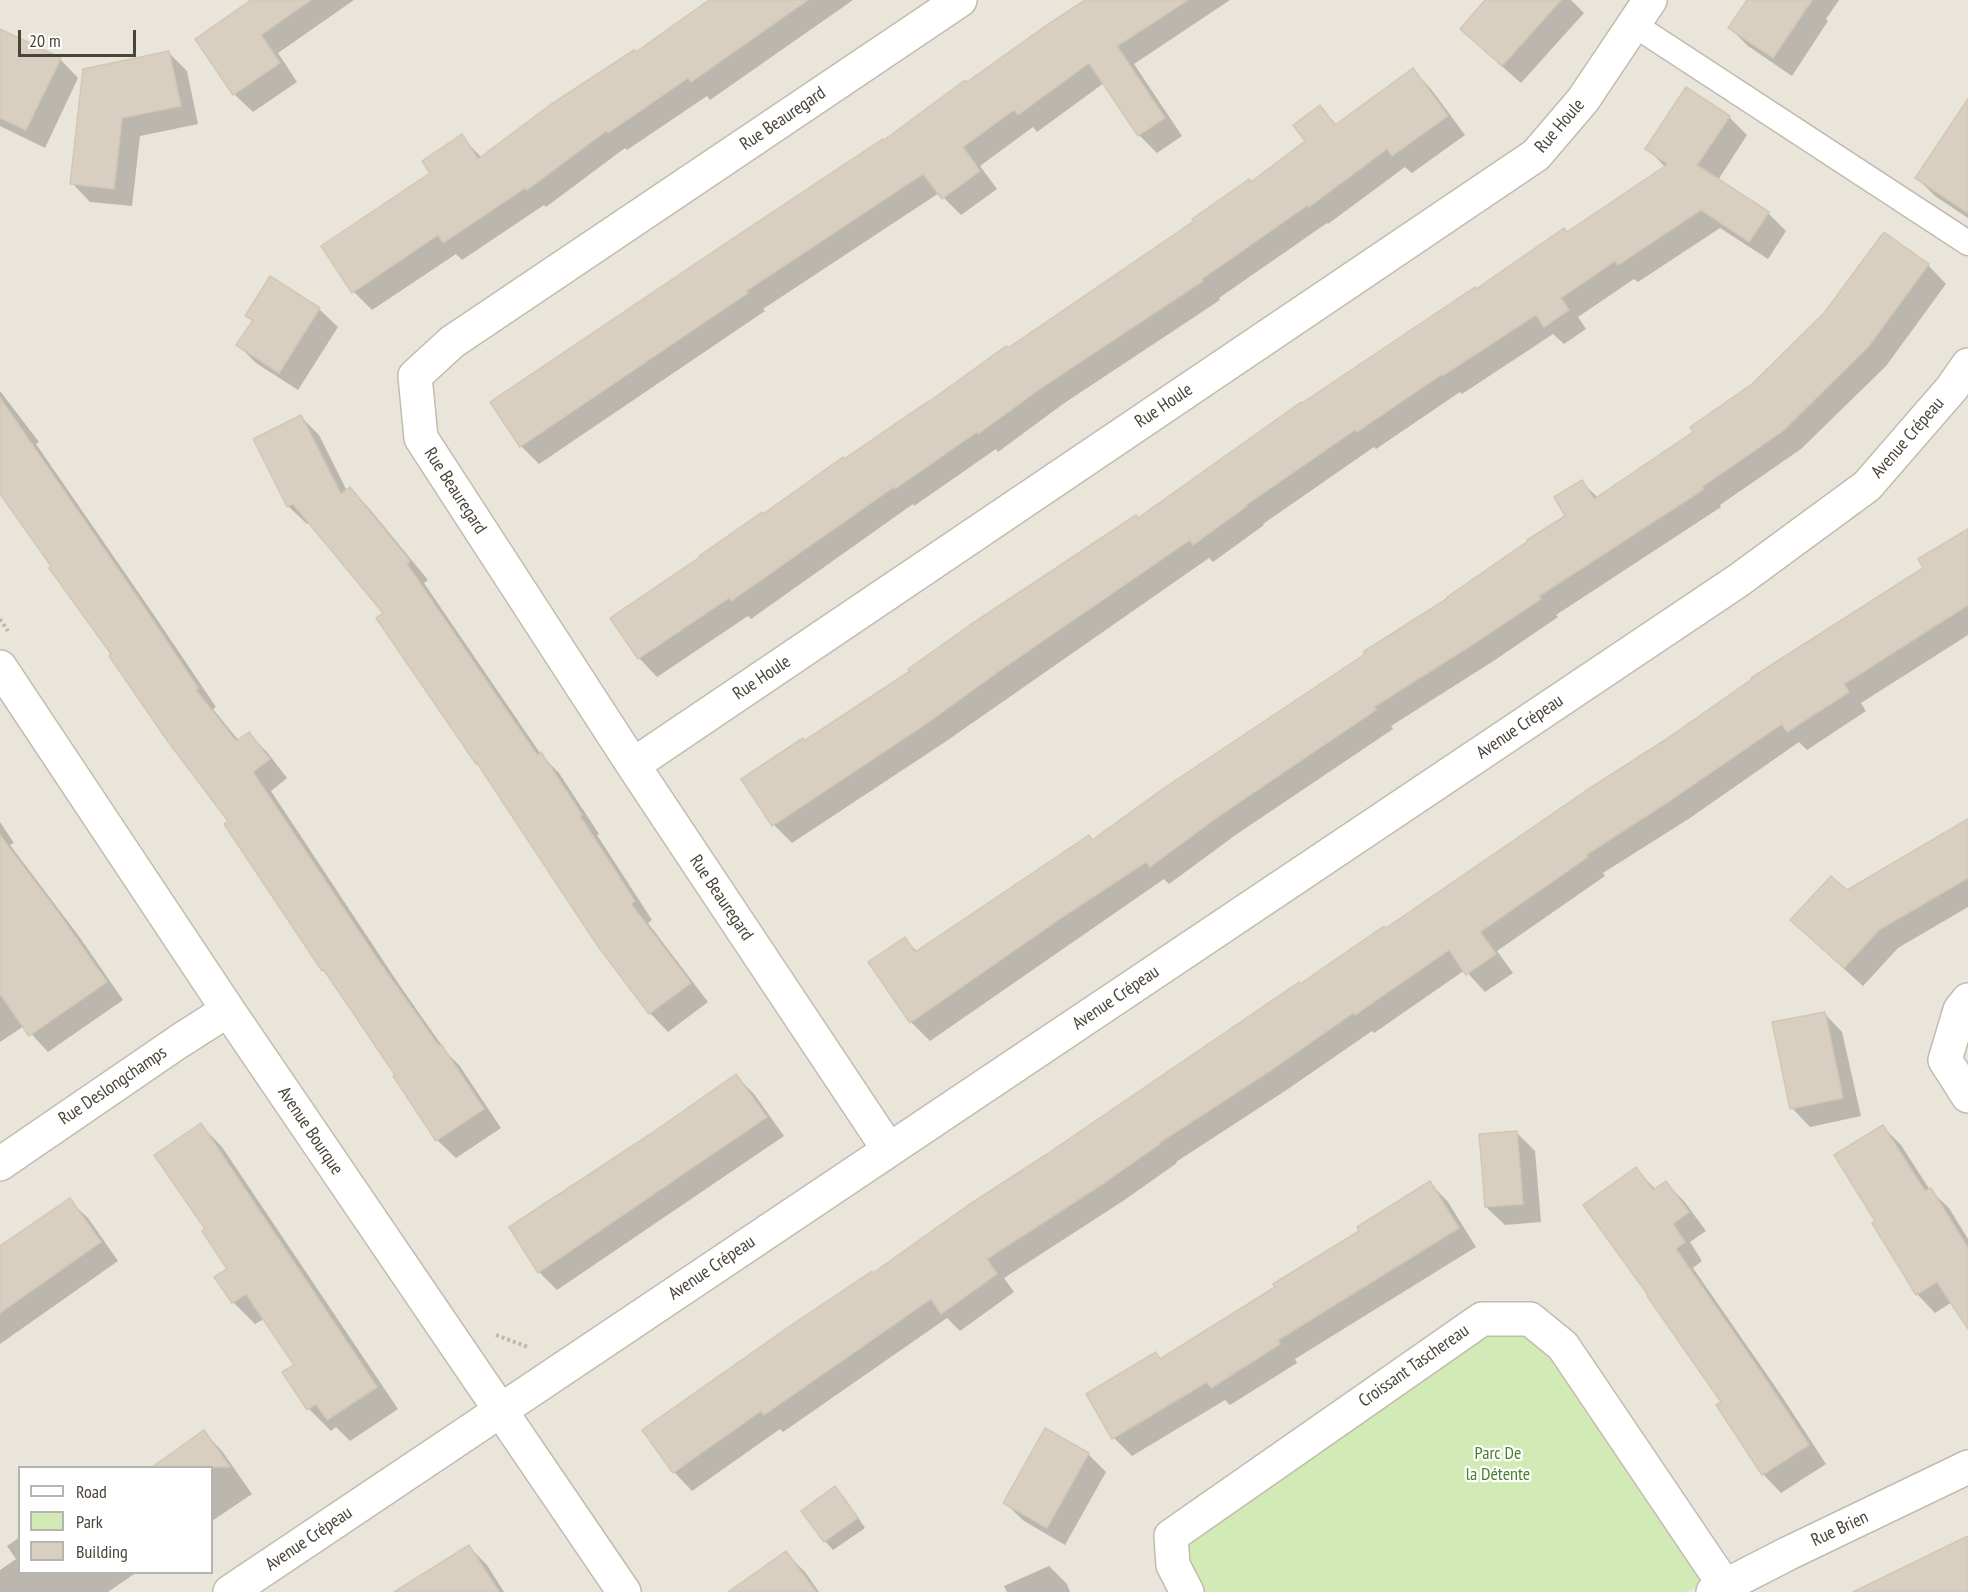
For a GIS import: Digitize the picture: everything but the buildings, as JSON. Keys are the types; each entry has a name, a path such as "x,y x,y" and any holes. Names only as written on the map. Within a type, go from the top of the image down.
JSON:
{"street":[{"name":"Rue Beauregard","path":"889,1150 633,765 421,438 415,376 452,342 960,0"},
{"name":"Rue Houle","path":"633,765 1536,155 1583,100 1641,12"},
{"name":"Avenue Crépeau","path":"230,1592 1739,580 1867,486 1952,388 1968,365"},
{"name":"Avenue Bourque","path":"0,667 228,1010 624,1592"},
{"path":"1968,999 1960,1010 1945,1060 1968,1095"},
{"name":"Rue Deslongchamps","path":"0,1164 228,1010"},
{"name":"Croissant Taschereau","path":"1187,1592 1173,1565 1171,1536 1482,1319 1530,1319 1563,1346 1719,1589"},
{"name":"Rue Brien","path":"1719,1589 1968,1467"}],"lane":[{"path":"1641,12 1968,243"}],"shaded area":[{"path":"0,0 1968,0 1968,1592 0,1592"}],"green space":[{"name":"Parc De la Détente","path":"1526,1306 1719,1576 1686,1592 1198,1592 1174,1539"}]}
